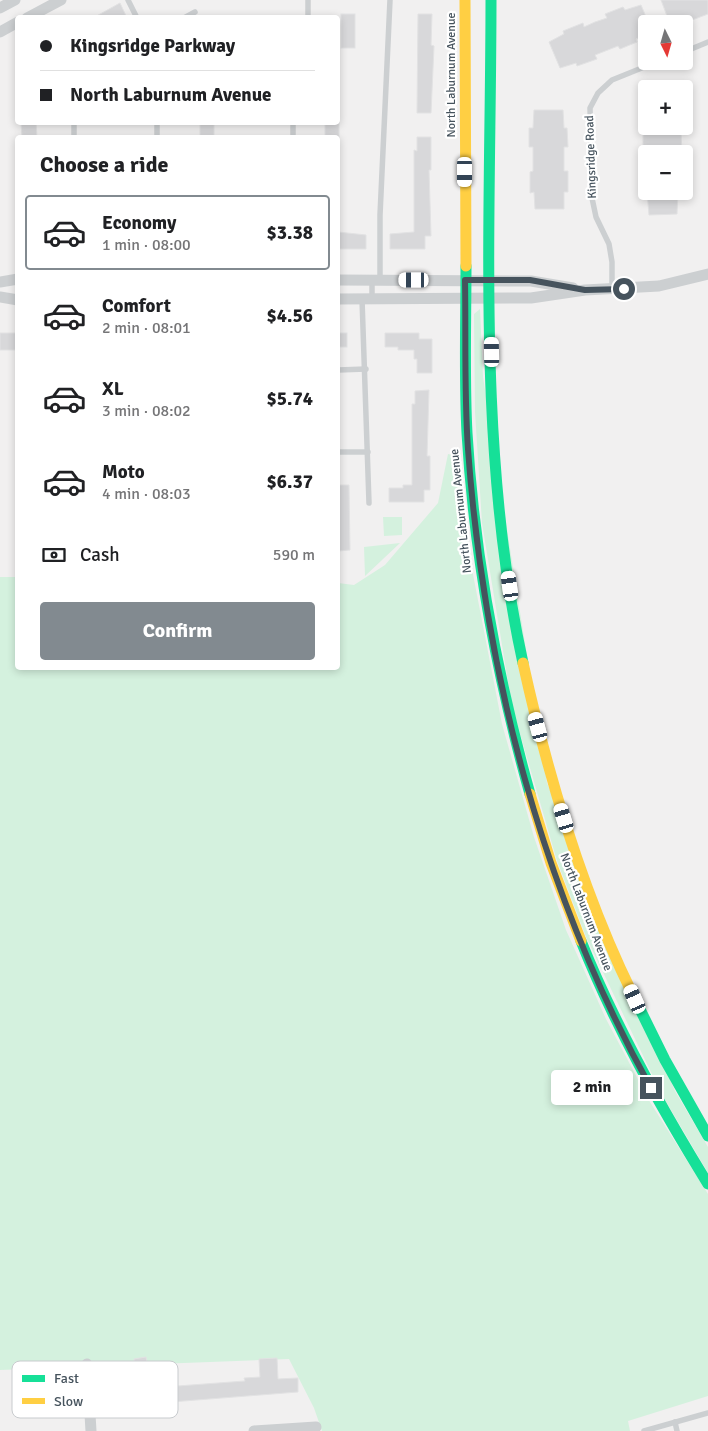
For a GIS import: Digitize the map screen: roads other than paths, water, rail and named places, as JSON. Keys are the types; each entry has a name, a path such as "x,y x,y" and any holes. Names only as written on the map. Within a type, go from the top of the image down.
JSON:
{"main road":[{"name":"North Laburnum Avenue","path":"465,0 465,280 468,448 477,544 496,664 523,774 552,866 597,979 643,1073 708,1184"},
{"name":"North Laburnum Avenue","path":"491,0 494,418 501,518 521,650 542,745 574,851 617,958 672,1072 708,1136"}],"street":[{"path":"0,8 15,0"},
{"path":"33,15 61,0"},
{"path":"0,32 15,24"},
{"path":"340,299 531,298 585,290 659,286 708,274"},
{"path":"0,282 15,280"},
{"path":"340,280 530,280 585,290"},
{"path":"0,297 15,300"},
{"path":"90,1418 91,1431"},
{"path":"254,1431 316,1427"}],"lane":[{"path":"128,0 136,15"},
{"path":"308,0 308,15"},
{"path":"369,504 366,369 367,299 376,280 390,0"},
{"path":"190,15 195,12"},
{"path":"693,48 708,42"},
{"name":"Kingsridge Road","path":"612,289 612,262 609,244 596,217 592,198 590,108 598,93 612,80 638,69"},
{"path":"340,370 366,369"},
{"path":"340,452 368,452"},
{"path":"644,1431 708,1413"},
{"path":"675,1422 678,1431"}]}
